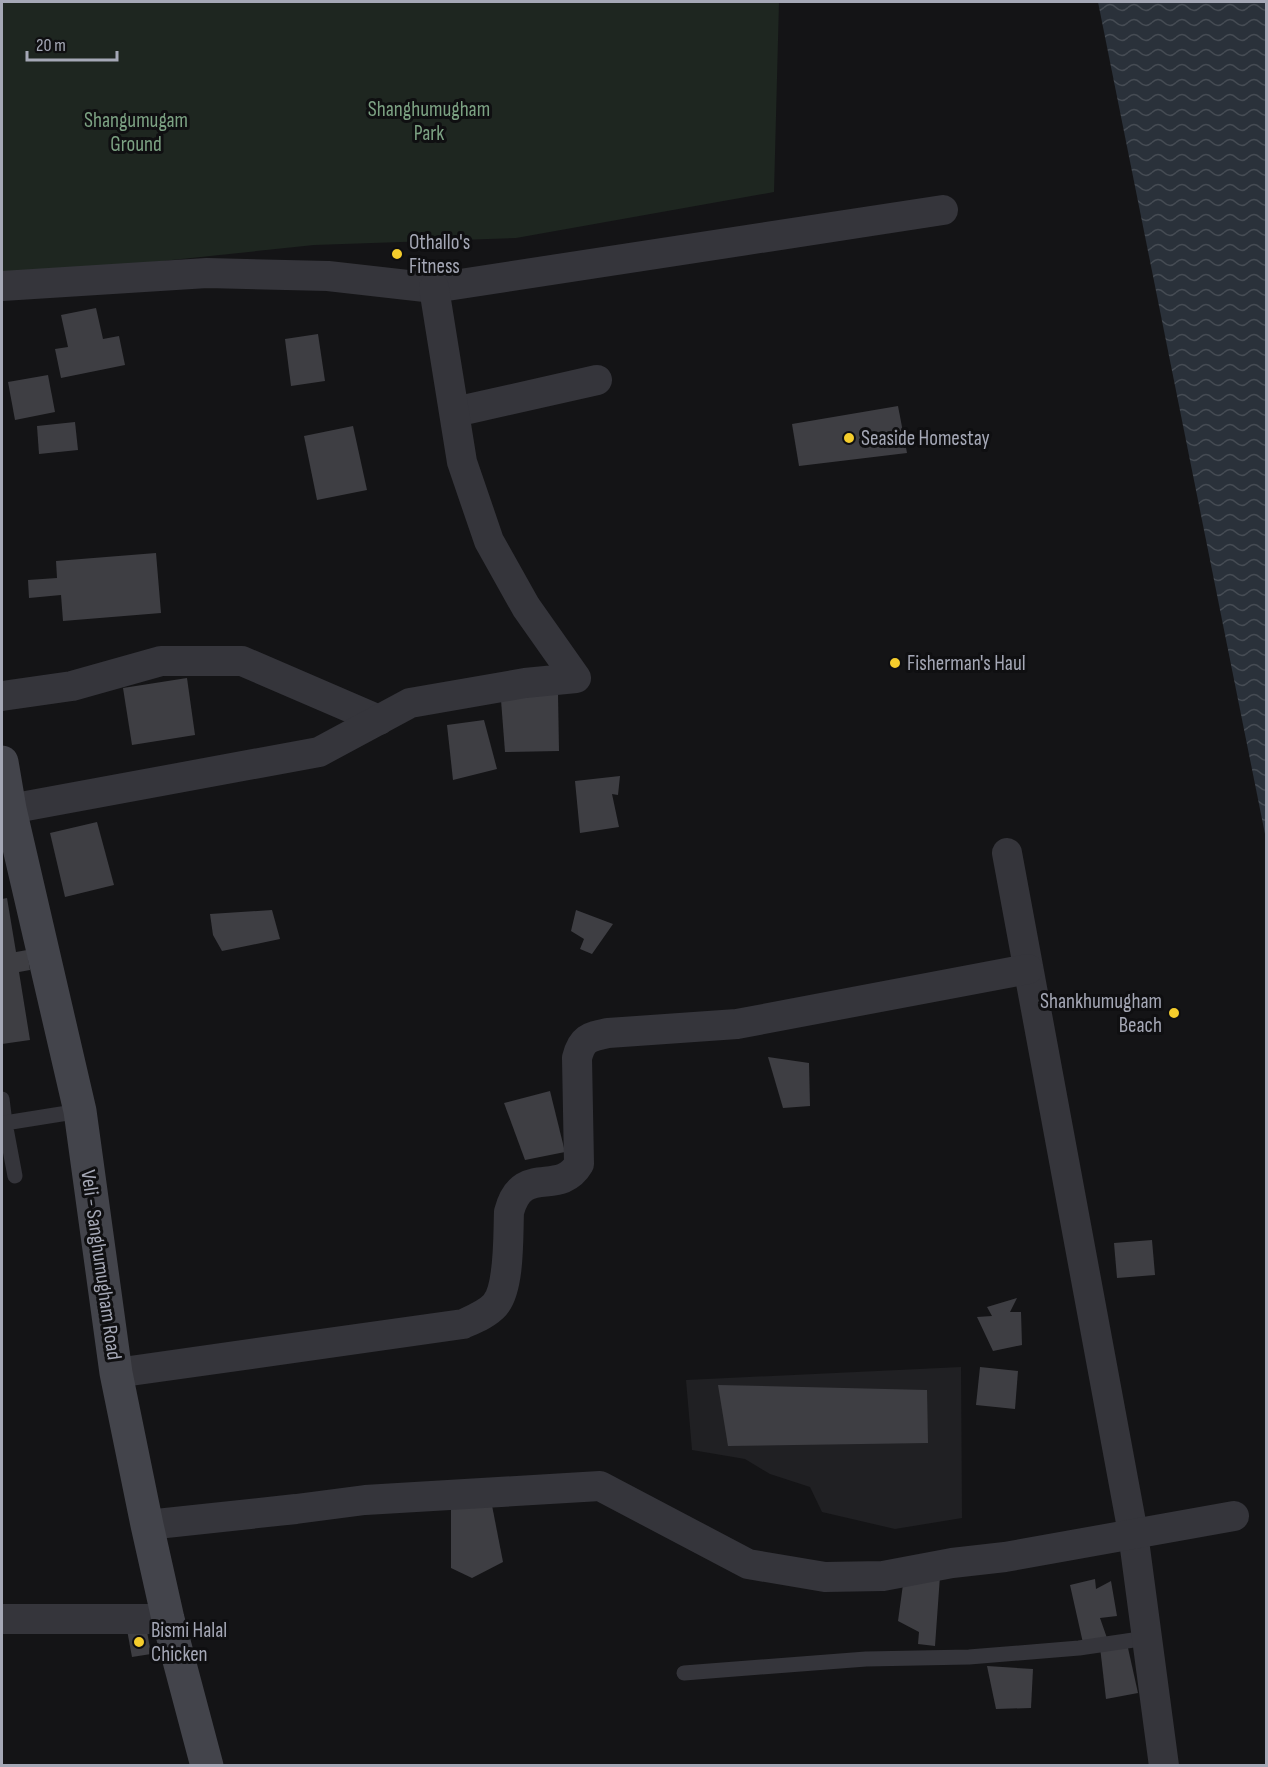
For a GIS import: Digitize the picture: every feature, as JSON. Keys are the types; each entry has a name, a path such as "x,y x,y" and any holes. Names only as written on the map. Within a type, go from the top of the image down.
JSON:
{"main road":[{"name":"Veli - Sanghumugham Road","path":"2,762 10,809 80,1111 116,1373 147,1525 168,1619 207,1766"}],"street":[{"path":"2,286 207,273 328,276 434,288 944,210"},
{"path":"10,809 319,752 410,703 525,683 576,678 526,607 489,541 462,462 434,288"},
{"path":"455,412 597,380"},
{"path":"2,696 72,686 161,661 242,661 379,720"},
{"path":"1007,853 1132,1533 1164,1766"},
{"path":"116,1373 463,1324 483,1314 496,1304 504,1288 509,1212 518,1191 529,1184 573,1175 579,1164 577,1058 580,1045 590,1037 608,1033 737,1024 1028,969"},
{"path":"147,1525 365,1500 600,1486 748,1564 825,1577 883,1576 952,1563 1005,1557 1234,1516"},
{"path":"2,1619 168,1619"}],"lane":[{"path":"2,1099 15,1176"},
{"path":"5,1123 80,1111"},
{"path":"684,1673 866,1659 969,1657 1079,1648 1147,1638"}],"shaded area":[{"path":"961,1367 962,1518 895,1529 822,1512 810,1487 770,1474 745,1459 692,1450 686,1380"}],"green space":[{"path":"2,2 779,2 774,192 516,238 314,245 2,278"}],"water":[{"path":"1098,2 1266,2 1266,839"}],"building":[{"path":"96,308 103,339 119,336 125,365 61,378 55,349 68,347 61,315"},
{"path":"318,334 325,381 291,386 285,339"},
{"path":"48,375 55,412 15,420 8,382"},
{"name":"Seaside Homestay","path":"898,406 907,453 799,466 792,424"},
{"path":"75,422 78,450 39,454 37,426"},
{"path":"353,426 367,490 317,500 304,436"},
{"path":"156,553 161,613 63,621 61,595 29,598 28,580 57,578 56,561"},
{"path":"187,678 195,735 132,745 123,688"},
{"path":"558,694 559,751 505,752 501,700"},
{"path":"484,720 497,769 453,780 447,725"},
{"path":"620,776 618,795 612,794 619,827 580,833 575,781"},
{"path":"97,822 114,885 65,897 50,833"},
{"path":"7,898 16,952 27,950 30,970 19,972 30,1040 2,1044 2,899"},
{"path":"272,910 280,939 222,951 213,935 210,914"},
{"path":"576,910 613,924 592,954 580,949 584,939 571,931"},
{"path":"768,1057 809,1063 810,1106 783,1108"},
{"path":"550,1091 565,1152 525,1160 504,1103"},
{"path":"1152,1240 1155,1275 1117,1278 1114,1243"},
{"path":"1017,1298 1010,1312 1021,1312 1022,1345 993,1351 977,1317 992,1316 987,1307"},
{"path":"980,1367 1018,1371 1015,1409 976,1405"},
{"path":"718,1385 927,1390 928,1443 728,1446"},
{"path":"489,1490 503,1562 472,1578 451,1568 451,1504"},
{"path":"940,1576 935,1646 918,1644 919,1632 898,1621 904,1577"},
{"path":"1095,1579 1096,1589 1111,1581 1117,1616 1100,1618 1107,1638 1083,1643 1070,1585"},
{"name":"Bismi Halal Chicken","path":"145,1620 151,1654 132,1657 127,1630"},
{"path":"1100,1647 1128,1648 1138,1693 1106,1699"},
{"path":"987,1666 1033,1669 1031,1708 996,1709"}],"place":[{"name":"Othallo's Fitness","path":"397,254"},
{"name":"Seaside Homestay","path":"849,438"},
{"name":"Fisherman's Haul","path":"895,663"},
{"name":"Shankhumugham Beach","path":"1174,1013"},
{"name":"Bismi Halal Chicken","path":"139,1642"}],"park label":[{"name":"Shanghumugham Park","path":"429,121"},
{"name":"Shangumugam Ground","path":"136,132"}]}
